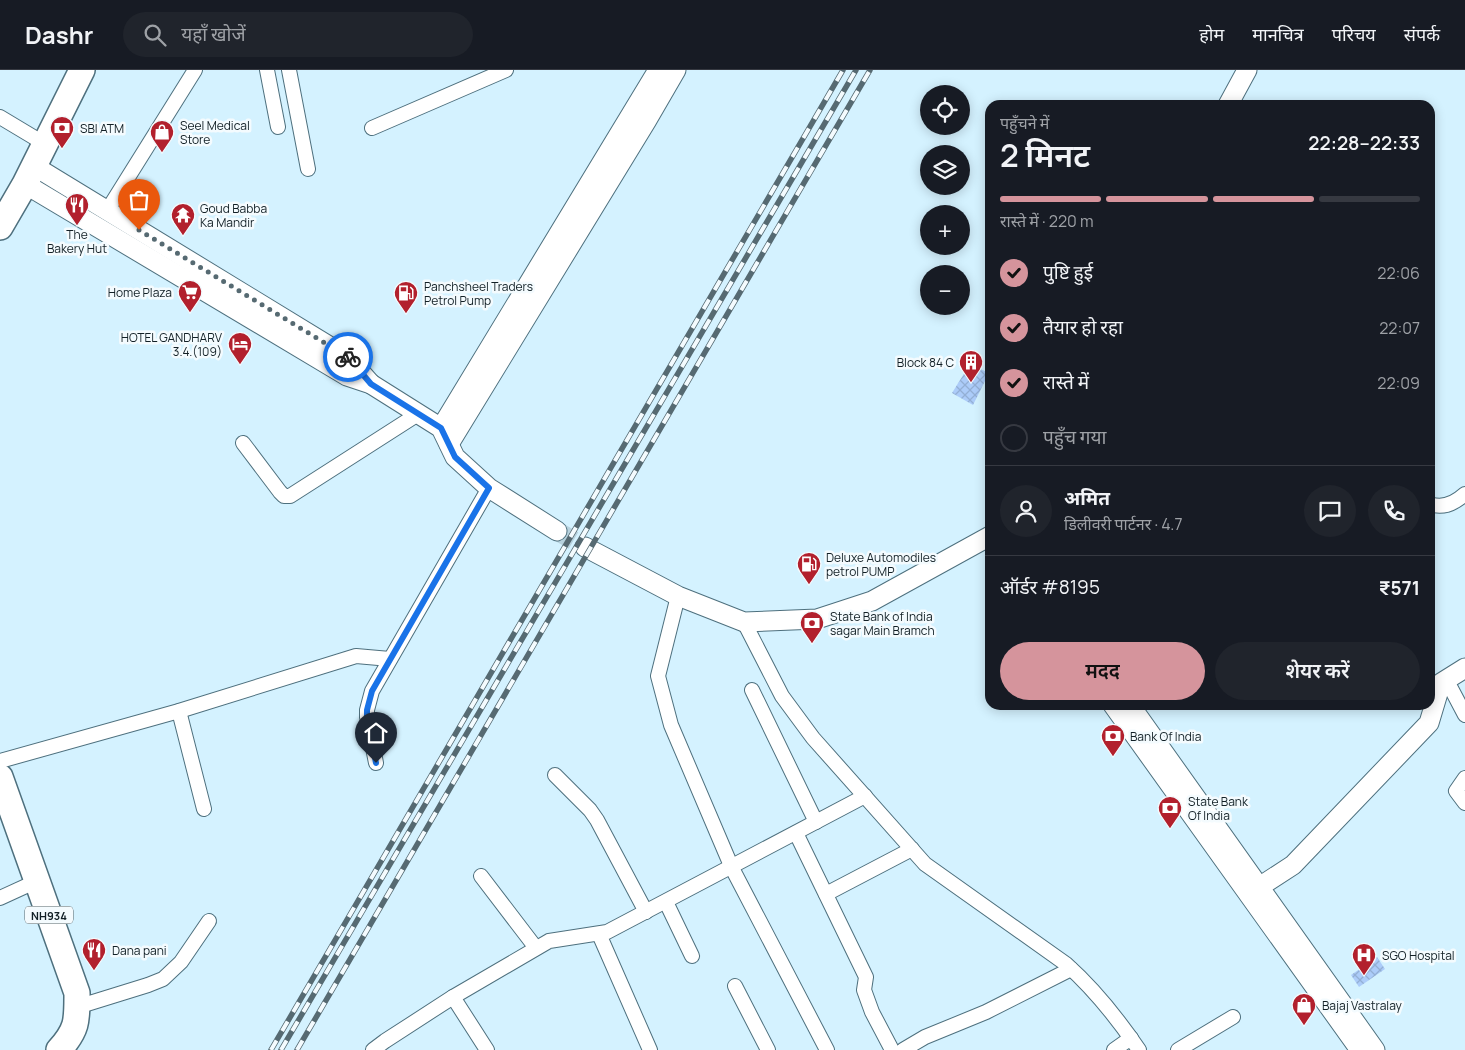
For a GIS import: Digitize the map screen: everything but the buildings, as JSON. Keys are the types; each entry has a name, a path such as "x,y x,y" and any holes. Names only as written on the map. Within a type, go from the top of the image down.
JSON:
{"highway":[{"path":"0,227 29,175 82,70"},
{"name":"NH934","path":"3,793 77,993 77,1015 71,1036 59,1050"}],"main road":[{"path":"445,436 658,70"},
{"path":"445,436 642,129 676,70"},
{"path":"1231,100 1247,70"},
{"path":"29,175 107,211 347,357 371,384"},
{"path":"29,175 347,376 371,384 418,414 445,436 455,457 489,488 557,532"},
{"path":"585,548 678,596 744,622 817,619 872,601 985,539"},
{"path":"1435,705 1441,683 1465,668"},
{"path":"1116,710 1255,890 1375,1050"},
{"path":"1133,710 1360,1050"},
{"path":"1255,890 1293,865 1430,723 1434,710"}],"street":[{"path":"107,211 195,70"},
{"path":"267,70 278,127"},
{"path":"289,70 308,169"},
{"path":"372,128 506,70"},
{"path":"0,117 44,144"},
{"path":"243,443 280,492 284,496 290,496 418,414"},
{"path":"376,763 367,710 372,691 489,488"},
{"path":"1435,506 1449,505 1465,494"},
{"path":"678,596 658,676 671,725 732,868 827,1050"},
{"path":"744,622 782,696 812,738 925,864 1084,980 1139,1050"},
{"path":"0,761 179,711 356,656 390,660"},
{"path":"1446,679 1465,715"},
{"path":"752,690 816,822"},
{"path":"179,711 204,809"},
{"path":"555,775 590,810 597,820 646,912"},
{"path":"1465,778 1456,791 1465,803"},
{"path":"373,1050 388,1045 454,997 548,941 607,932 732,868 864,796"},
{"path":"796,833 866,978 864,990 872,1012 892,1050"},
{"path":"826,894 912,849"},
{"path":"481,876 536,948"},
{"path":"0,898 37,881"},
{"path":"666,902 692,956"},
{"path":"77,1007 148,986 163,979 180,962 209,921"},
{"path":"599,934 650,1050"},
{"path":"903,1050 925,1038 986,1012 1071,969"},
{"path":"735,986 768,1050"},
{"path":"454,997 487,1050"},
{"path":"1178,1050 1233,1017"},
{"path":"1114,1050 1131,1038"}],"tunnel":[{"path":"557,531 585,547"}],"railway":[{"path":"271,1050 843,70"},
{"path":"281,1050 856,70"},
{"path":"297,1050 870,70"}],"way so far":[{"path":"139,230 348,357"}],"place":[{"name":"SBI ATM","path":"62,149"},
{"name":"Seel Medical Store","path":"162,153"},
{"name":"The Bakery Hut","path":"77,226"},
{"name":"Goud Babba Ka Mandir","path":"183,236"},
{"name":"Home Plaza","path":"190,313"},
{"name":"Panchsheel Traders Petrol Pump","path":"406,314"},
{"name":"HOTEL GANDHARV 3.4.(109)","path":"240,365"},
{"name":"Block 84 C","path":"971,383"},
{"name":"Deluxe Automodiles petrol PUMP","path":"809,585"},
{"name":"State Bank of India sagar Main Bramch","path":"812,644"},
{"name":"Bank Of India","path":"1113,757"},
{"name":"State Bank Of India","path":"1170,829"},
{"name":"Dana pani","path":"94,971"},
{"name":"SGO Hospital","path":"1364,976"},
{"name":"Bajaj Vastralay","path":"1304,1026"}],"route":[{"path":"348,357 371,384 441,428 455,457 489,488 372,691 367,717 376,763"}]}
